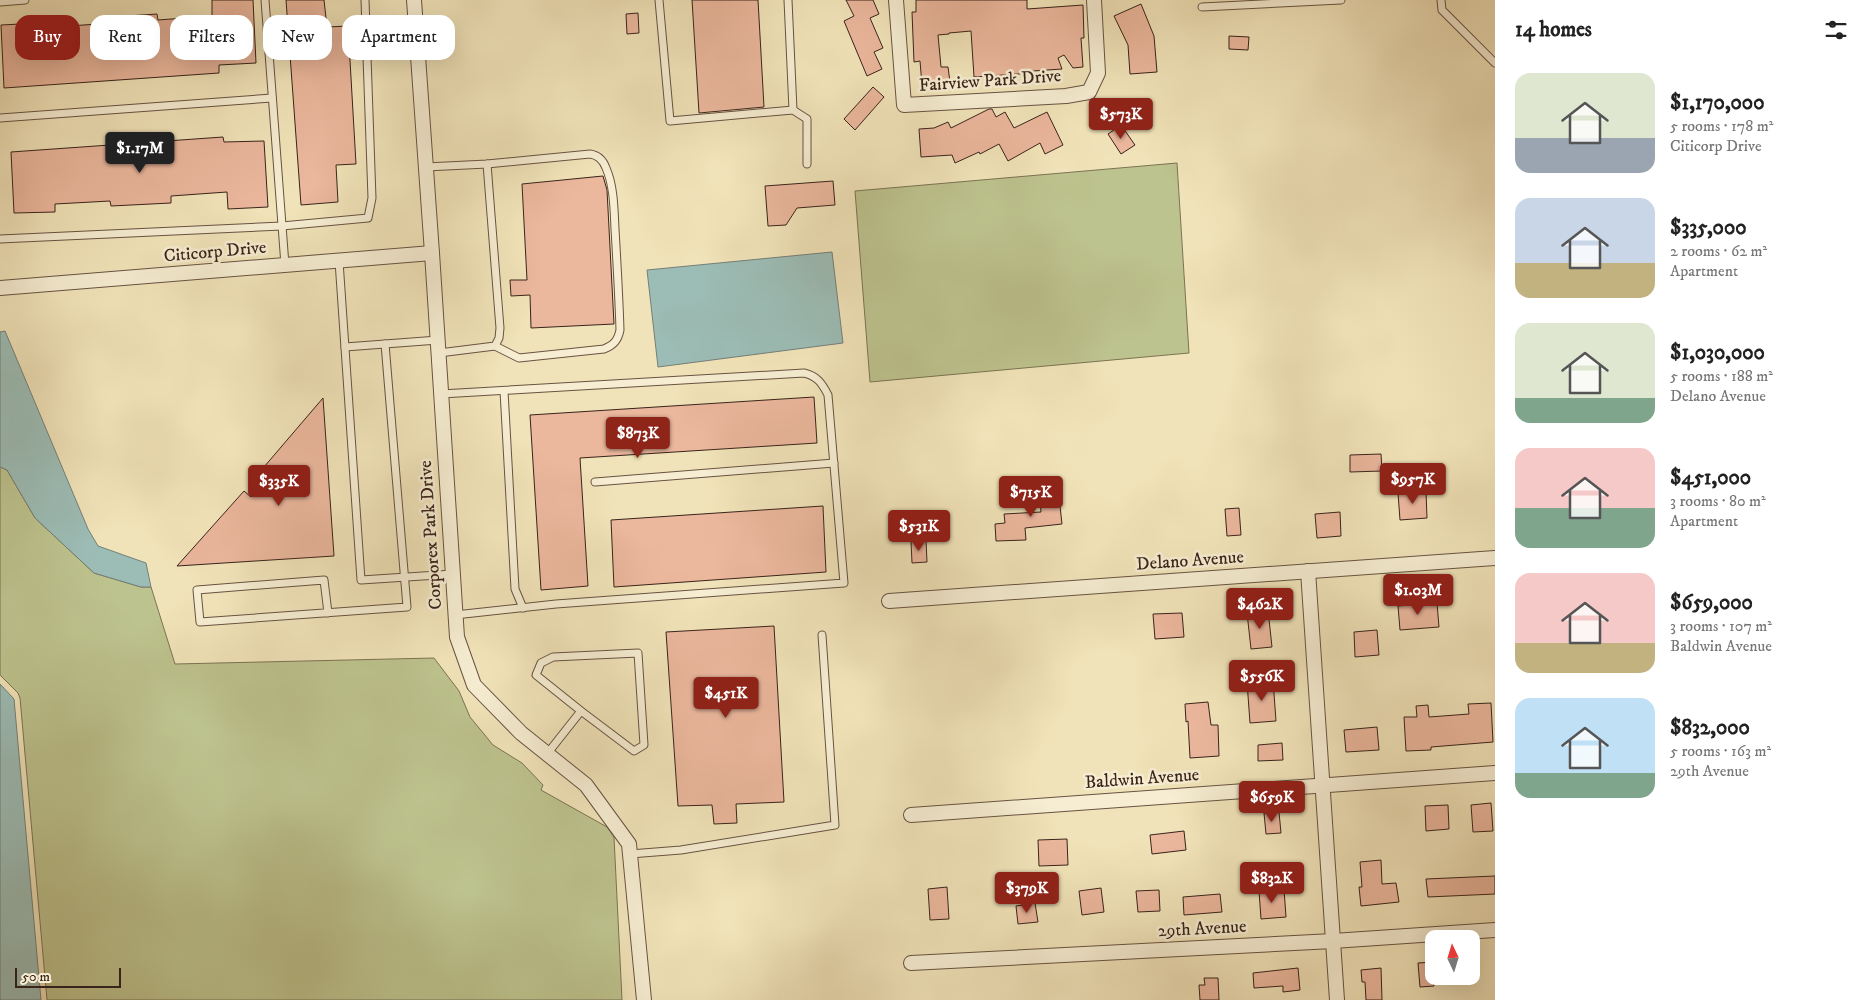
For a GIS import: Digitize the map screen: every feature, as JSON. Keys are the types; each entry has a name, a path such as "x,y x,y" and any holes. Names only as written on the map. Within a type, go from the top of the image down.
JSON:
{"street":[{"name":"Corporex Park Drive","path":"414,0 457,637 474,685 521,733 586,786 629,844 644,1000"},
{"name":"Fairview Park Drive","path":"896,0 904,105 1066,96 1089,92 1098,72 1094,0"},
{"name":"Citicorp Drive","path":"0,288 432,253"},
{"name":"Delano Avenue","path":"889,601 1495,558"},
{"path":"1308,571 1337,1000"},
{"name":"Baldwin Avenue","path":"911,814 1495,773"},
{"name":"29th Avenue","path":"911,963 1333,941 1495,930"}],"lane":[{"path":"0,2 24,0"},
{"path":"265,0 285,265"},
{"path":"0,239 282,226 368,218 372,198 365,0"},
{"path":"659,0 670,121 794,110 807,119 807,164"},
{"path":"788,0 794,110"},
{"path":"1202,7 1340,0"},
{"path":"1441,0 1442,10 1495,63"},
{"path":"0,118 272,98"},
{"path":"345,347 385,344 438,347 495,346 519,358 582,353 612,346 618,338 620,330 614,204 610,177 604,162 595,154 590,154 487,164 426,167"},
{"path":"487,164 500,328 499,338 495,346"},
{"path":"339,261 361,580 453,574"},
{"path":"328,613 324,580 197,590 200,622 406,608 385,344"},
{"path":"441,394 804,373 814,375 822,383 828,395 844,583 455,615"},
{"path":"504,391 515,589 523,608"},
{"path":"595,482 834,463"},
{"path":"630,854 681,850 836,825 822,635"},
{"path":"638,653 644,745 634,751 581,711 536,674 541,663 553,657 638,653"},
{"path":"547,754 581,711"}],"green space":[{"path":"1177,163 1189,353 870,382 855,191"},
{"path":"0,467 7,470 35,518 94,573 141,587 151,587 175,664 434,658 459,691 470,717 493,745 522,763 543,785 541,790 607,827 614,837 622,1000 47,1000 20,698 18,693 0,675"}],"water":[{"path":"832,252 843,343 658,367 647,270"},
{"path":"5,331 88,529 98,546 146,563 151,587 141,587 94,573 35,518 7,470 0,467 0,332"},
{"path":"0,684 14,699 41,1000 0,1000"}],"building":[{"path":"212,0 253,0 256,63 219,65 219,73 4,88 1,25 15,24 15,60 80,60 80,25 90,25 90,60 160,60 160,20 170,19 170,60 253,60 253,15 212,15"},
{"path":"286,0 324,0 326,15 287,15"},
{"path":"692,0 758,0 764,107 699,113"},
{"path":"846,0 873,0 879,14 870,18 883,48 874,52 882,69 867,76 844,21 854,16"},
{"path":"916,0 1027,0 1027,9 1083,5 1084,38 1081,38 1083,67 1073,68 1064,55 1058,58 1062,69 974,77 971,31 949,33 938,35 941,67 948,67 950,82 922,85 920,61 914,62 912,12 916,12"},
{"path":"1141,4 1154,36 1157,72 1130,74 1128,45 1114,16"},
{"path":"638,13 639,33 627,34 626,14"},
{"path":"342,26 342,60 350,60 356,164 336,165 338,202 301,205 290,60 332,60 332,27"},
{"path":"1229,36 1249,37 1248,50 1229,49"},
{"path":"873,87 884,97 855,130 844,119"},
{"path":"992,109 996,117 1005,112 1014,128 1047,112 1063,145 1045,154 1040,143 1008,161 999,144 980,154 979,152 955,163 952,155 921,157 919,129 934,128 948,122 951,128"},
{"path":"1121,125 1135,145 1121,154 1108,134"},
{"path":"223,137 224,142 264,141 268,207 228,209 227,192 171,196 171,203 111,206 110,201 55,204 55,212 14,213 11,152"},
{"path":"603,176 607,190 614,324 531,328 530,295 511,296 510,280 527,280 522,184"},
{"path":"833,181 835,205 797,208 786,225 768,226 765,186"},
{"path":"814,397 817,443 580,458 588,586 541,590 530,415"},
{"path":"323,398 334,556 177,566 244,491 251,497 265,480 258,474"},
{"path":"1381,454 1382,471 1350,472 1350,455"},
{"path":"1058,488 1062,524 1025,528 1026,540 996,541 995,524 1005,523 1004,514 1041,512 1039,490"},
{"path":"1426,491 1427,518 1400,520 1398,493"},
{"path":"823,506 826,572 614,587 611,520"},
{"path":"1239,508 1241,535 1227,536 1225,509"},
{"path":"1340,512 1341,536 1317,538 1315,514"},
{"path":"926,540 927,562 912,563 911,541"},
{"path":"1437,603 1439,627 1400,630 1398,606"},
{"path":"1268,610 1272,647 1251,649 1247,613"},
{"path":"1182,613 1184,637 1155,639 1153,614"},
{"path":"774,626 784,802 736,804 737,823 714,824 712,805 678,806 666,632"},
{"path":"1377,630 1379,655 1355,657 1354,632"},
{"path":"1273,680 1276,721 1250,723 1247,682"},
{"path":"1208,702 1211,725 1218,725 1219,756 1190,758 1185,704"},
{"path":"1491,703 1493,742 1431,747 1431,750 1406,751 1404,717 1417,717 1416,706 1428,705 1429,717 1469,714 1468,704"},
{"path":"1377,727 1379,750 1346,752 1344,730"},
{"path":"1282,743 1283,760 1258,761 1258,745"},
{"path":"1491,803 1493,831 1473,832 1471,805"},
{"path":"1448,805 1449,829 1426,831 1425,806"},
{"path":"1279,812 1281,833 1266,834 1264,813"},
{"path":"1184,831 1186,850 1152,854 1150,835"},
{"path":"1067,839 1068,865 1039,866 1038,840"},
{"path":"1381,860 1382,884 1396,883 1399,902 1361,906 1359,887 1362,887 1360,862"},
{"path":"1495,876 1495,894 1428,897 1426,879"},
{"path":"947,887 949,919 930,920 928,889"},
{"path":"1101,888 1104,912 1082,915 1079,891"},
{"path":"1284,889 1286,917 1261,919 1259,891"},
{"path":"1159,890 1160,911 1138,912 1136,891"},
{"path":"1220,894 1222,912 1184,915 1183,897"},
{"path":"1035,903 1038,922 1018,924 1016,906"},
{"path":"1418,963 1425,963 1425,985 1434,986 1420,987"},
{"path":"1298,968 1300,990 1283,992 1283,986 1254,988 1253,973"},
{"path":"1381,968 1382,1000 1366,1000 1365,982 1362,982 1361,970"},
{"path":"1204,978 1218,978 1219,1000 1200,1000 1199,985 1205,985"}]}
